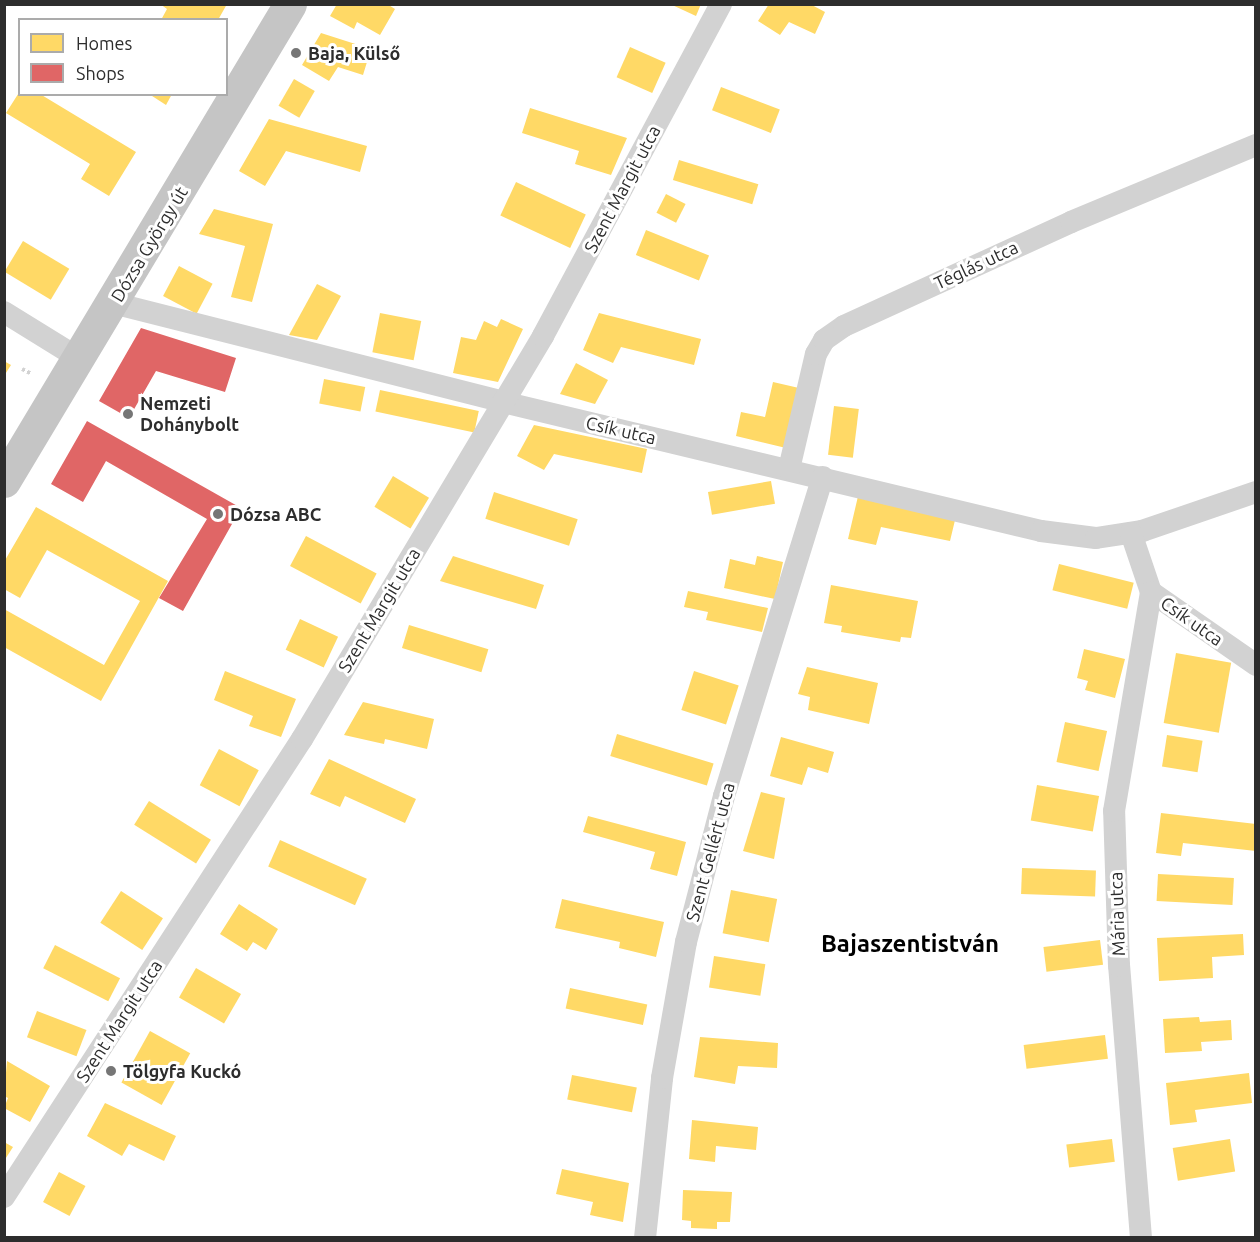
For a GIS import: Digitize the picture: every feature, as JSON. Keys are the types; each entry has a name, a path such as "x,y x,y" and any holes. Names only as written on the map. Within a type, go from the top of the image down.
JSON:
{"main road":[{"name":"Dózsa György út","path":"4,481 80,359 290,4"}],"street":[{"name":"Szent Margit utca","path":"4,1197 302,739 503,402 721,4"},
{"name":"Téglás utca","path":"789,469 816,354 824,340 837,330 1071,222 1256,145"},
{"name":"Csík utca","path":"113,303 503,402 1041,531 1095,538 1137,532 1151,592 1256,665"},
{"path":"4,312 80,359"},
{"name":"Szent Gellért utca","path":"645,1238 662,1078 686,942 724,796 823,477"},
{"path":"1137,532 1256,492"},
{"name":"Mária utca","path":"1141,1238 1119,966 1114,811 1151,592"}],"building: Homes":[{"path":"160,4 227,4 219,18 162,18 167,9"},
{"path":"337,4 387,4 395,9 380,35 357,22 354,29 330,16"},
{"path":"670,4 701,4 696,16"},
{"path":"769,4 810,4 825,12 815,34 789,22 780,35 758,21"},
{"path":"321,33 371,49 363,75 338,67 329,81 302,65"},
{"path":"630,47 666,63 652,93 617,77"},
{"path":"294,79 315,91 299,118 278,106"},
{"path":"721,87 780,110 771,133 712,110"},
{"path":"18,94 18,96 43,96 136,152 109,196 81,179 90,164 6,113"},
{"path":"152,96 171,96 166,105"},
{"path":"530,108 627,138 611,175 575,164 579,151 522,133"},
{"path":"269,119 367,146 360,172 286,151 265,186 239,171"},
{"path":"679,160 758,184 752,204 673,180"},
{"path":"516,182 586,215 570,248 500,216"},
{"path":"666,194 686,204 676,223 656,213"},
{"path":"214,209 273,224 252,302 231,297 245,246 199,234"},
{"path":"646,230 709,255 699,281 636,255"},
{"path":"23,241 69,269 51,300 4,272"},
{"path":"179,266 213,284 197,314 163,296"},
{"path":"317,284 341,296 317,340 289,335"},
{"path":"380,313 421,321 414,360 372,352"},
{"path":"599,313 701,339 694,365 621,347 613,363 583,350"},
{"path":"501,319 523,329 498,382 453,373 461,337 476,340 484,321 497,327"},
{"path":"4,361 11,365 4,376"},
{"path":"576,363 608,380 595,404 560,394"},
{"path":"324,379 365,387 360,412 319,404"},
{"path":"773,382 799,388 786,448 736,436 741,412 765,417"},
{"path":"380,390 479,411 474,433 375,412"},
{"path":"834,406 859,409 853,458 828,455"},
{"path":"534,425 647,449 642,473 554,454 544,470 517,456"},
{"path":"393,476 429,498 410,528 374,507"},
{"path":"771,481 775,504 712,515 708,492"},
{"path":"494,492 578,519 569,546 485,519"},
{"path":"859,492 956,516 950,541 881,527 876,545 848,539"},
{"path":"36,507 168,581 101,701 4,647 4,609 104,665 140,601 47,550 20,598 4,589 4,562"},
{"path":"306,536 377,574 361,604 290,566"},
{"path":"453,556 544,585 536,609 440,581"},
{"path":"757,556 783,562 775,599 724,588 730,559 755,565"},
{"path":"1059,564 1134,583 1127,609 1052,590"},
{"path":"831,585 918,601 911,638 901,637 900,642 841,632 842,626 824,623"},
{"path":"688,591 768,608 762,632 706,620 708,612 684,607"},
{"path":"300,619 338,637 324,668 286,650"},
{"path":"409,625 488,649 481,672 402,648"},
{"path":"1084,649 1125,659 1115,698 1085,690 1088,681 1077,678"},
{"path":"1176,653 1231,663 1219,733 1164,723"},
{"path":"807,667 878,683 869,724 808,710 810,697 798,694"},
{"path":"225,671 296,699 281,737 249,726 253,716 214,700"},
{"path":"694,671 739,686 726,725 681,710"},
{"path":"363,702 434,719 427,749 385,739 384,744 344,735"},
{"path":"1065,722 1107,731 1099,771 1056,762"},
{"path":"617,734 714,764 707,786 610,756"},
{"path":"1167,735 1203,741 1198,772 1162,767"},
{"path":"781,737 834,752 828,773 808,767 802,785 770,776"},
{"path":"219,749 259,770 239,806 200,785"},
{"path":"329,759 416,799 405,823 345,796 340,807 310,794"},
{"path":"1037,785 1099,796 1093,831 1031,820"},
{"path":"761,792 785,798 774,859 743,851"},
{"path":"149,801 211,840 196,863 134,825"},
{"path":"1161,813 1256,824 1256,851 1183,843 1181,856 1156,853"},
{"path":"588,816 686,842 677,876 650,869 655,852 583,832"},
{"path":"280,840 367,879 355,905 268,866"},
{"path":"1022,868 1096,871 1095,897 1021,894"},
{"path":"1158,874 1234,878 1232,905 1157,901"},
{"path":"731,890 777,899 769,942 723,933"},
{"path":"121,891 163,918 142,950 100,923"},
{"path":"562,899 664,922 656,957 619,948 620,942 555,928"},
{"path":"239,904 278,929 266,950 253,942 247,951 220,934"},
{"path":"1243,934 1244,955 1212,957 1213,978 1159,981 1157,938"},
{"path":"1100,940 1103,965 1046,972 1043,947"},
{"path":"55,945 120,978 108,1001 43,968"},
{"path":"714,956 765,964 760,996 709,988"},
{"path":"196,968 241,994 224,1023 179,997"},
{"path":"570,988 647,1004 643,1025 566,1009"},
{"path":"37,1011 86,1030 76,1056 27,1037"},
{"path":"1199,1017 1200,1022 1231,1020 1232,1040 1201,1042 1202,1051 1165,1053 1163,1019"},
{"path":"150,1031 190,1053 162,1105 121,1083"},
{"path":"1105,1035 1108,1059 1027,1069 1024,1045"},
{"path":"700,1037 778,1043 777,1068 738,1066 735,1084 694,1077"},
{"path":"7,1061 50,1086 30,1122 4,1108 8,1098 4,1096"},
{"path":"1249,1073 1252,1103 1195,1110 1197,1122 1170,1125 1166,1083"},
{"path":"572,1075 637,1088 632,1112 567,1100"},
{"path":"105,1103 176,1136 164,1161 129,1144 122,1156 87,1136"},
{"path":"692,1120 758,1127 756,1150 716,1146 715,1162 689,1159"},
{"path":"1112,1139 1115,1162 1069,1167 1066,1145"},
{"path":"1230,1139 1235,1172 1178,1181 1173,1148"},
{"path":"4,1142 13,1147 4,1161"},
{"path":"562,1169 629,1183 623,1222 590,1215 593,1202 556,1194"},
{"path":"59,1172 85,1186 70,1216 43,1202"},
{"path":"683,1190 732,1192 730,1222 717,1222 717,1229 691,1228 691,1221 682,1220"}],"building: Shops":[{"path":"141,328 236,358 225,392 156,371 129,418 99,401"},
{"name":"Dózsa ABC","path":"87,421 241,508 183,611 159,598 207,519 106,461 83,502 51,484"}],"place":[{"name":"Baja, Külső","path":"296,53"},
{"name":"Nemzeti Dohánybolt","path":"128,414"},
{"name":"Dózsa ABC","path":"218,514"},
{"name":"Tölgyfa Kuckó","path":"111,1071"}],"district":[{"name":"Bajaszentistván","path":"910,944"}]}
